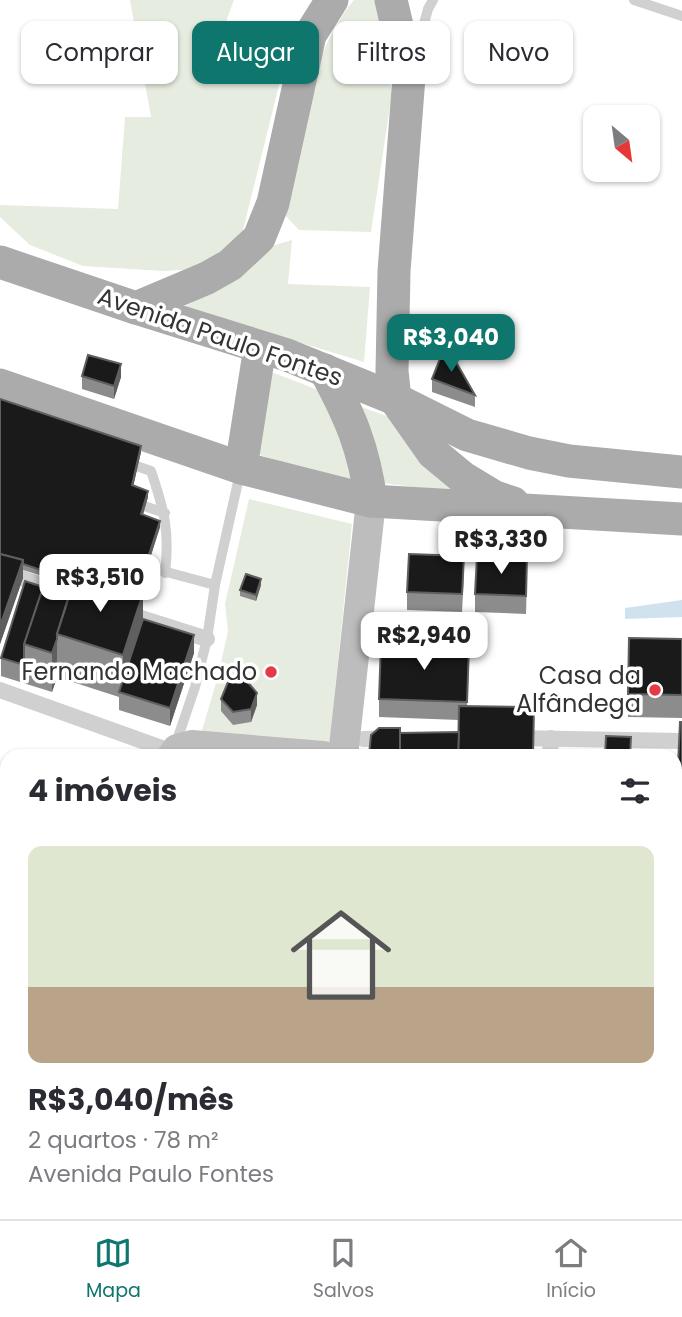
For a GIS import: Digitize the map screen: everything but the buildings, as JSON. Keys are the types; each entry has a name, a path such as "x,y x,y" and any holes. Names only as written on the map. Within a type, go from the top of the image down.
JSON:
{"main road":[{"path":"136,308 207,278 230,265 259,239 272,202 310,35 332,0"},
{"path":"391,0 396,21"},
{"path":"408,84 394,271 392,371 395,400 433,453 462,477 495,497 531,510"},
{"name":"Avenida Paulo Fontes","path":"0,262 325,370 467,435 529,453 569,461 682,472"},
{"path":"241,468 260,347"},
{"path":"325,370 349,413 360,444 371,501 353,747"},
{"path":"0,385 241,468 371,501 682,519"},
{"path":"184,749 192,745 240,749"}],"street":[{"path":"0,571 21,585 73,595"},
{"path":"110,608 207,639"},
{"path":"0,690 159,749"},
{"path":"353,747 404,738"},
{"path":"497,738 682,741"},
{"path":"550,749 551,738"}],"lane":[{"path":"425,21 433,0"},
{"path":"634,0 682,16"},
{"path":"117,459 151,471 165,513 162,549 165,573"},
{"path":"175,749 207,639 215,585 241,468"},
{"path":"130,501 165,513"},
{"path":"125,561 215,585"}],"shaded area":[{"path":"130,0 234,0 226,21 192,21 192,84 279,84 243,230 223,257 197,269 164,271 83,266 30,245 0,217 0,205 118,209 125,117 151,117 145,84 178,84 178,21 134,21"},
{"path":"354,0 376,0 380,21 339,21"},
{"path":"333,33 333,84 390,84 392,93 371,232 299,230 286,216 307,103 312,84 319,84 319,64"},
{"path":"292,240 288,284 370,287 364,362 184,307 239,276 268,247"},
{"path":"269,371 318,390 336,417 354,485 254,453"},
{"path":"359,406 389,417 454,492 382,483"},
{"path":"249,499 352,524 329,749 200,737 228,631 225,604"}],"water":[{"path":"682,600 682,617 625,619 625,608"}],"place":[{"name":"Fernando Machado","path":"271,672"},
{"name":"Casa da Alfândega","path":"655,690"}]}
